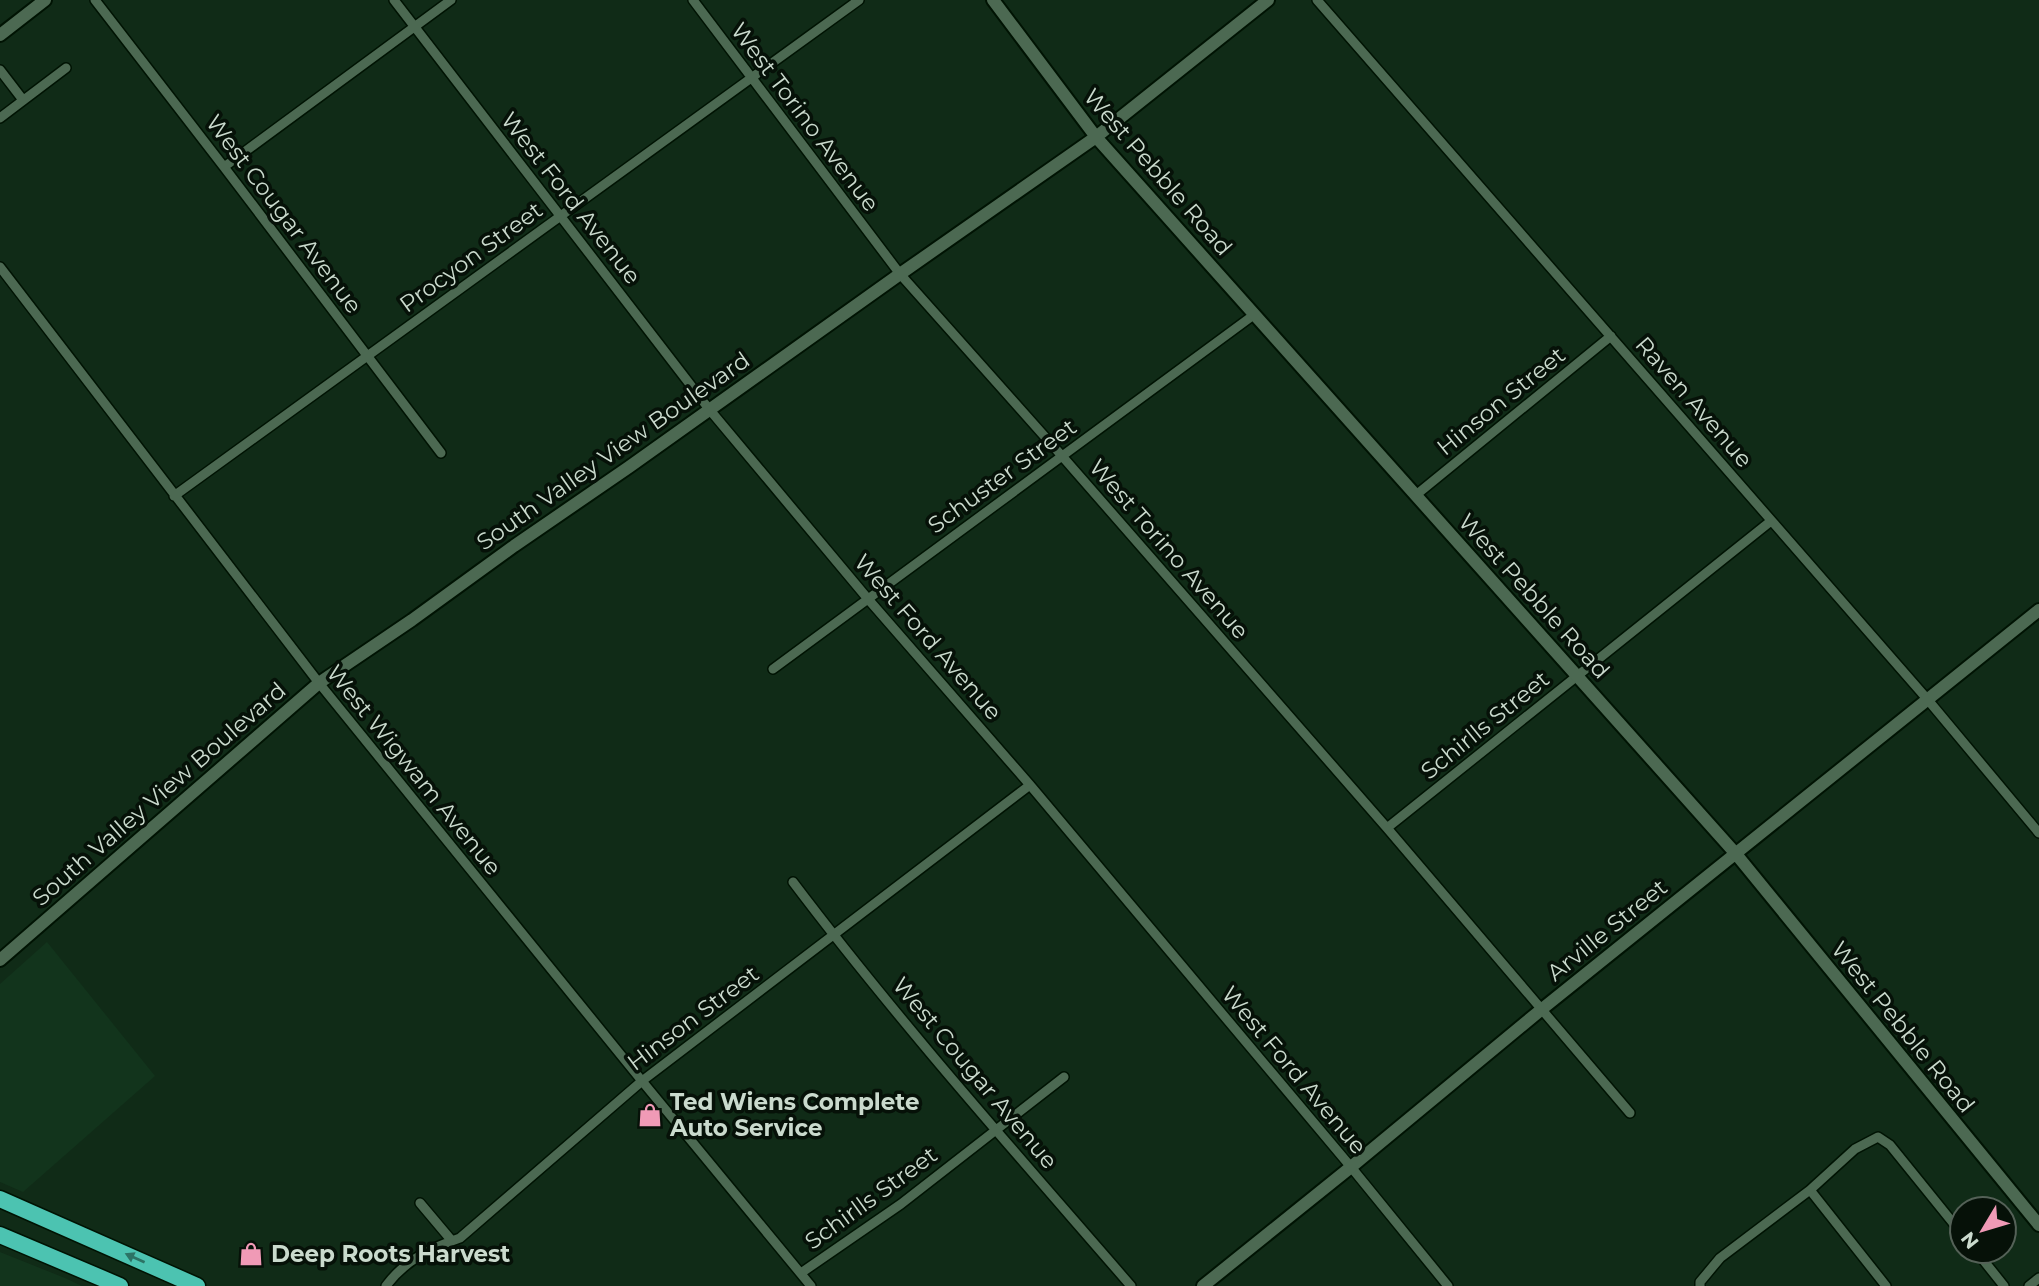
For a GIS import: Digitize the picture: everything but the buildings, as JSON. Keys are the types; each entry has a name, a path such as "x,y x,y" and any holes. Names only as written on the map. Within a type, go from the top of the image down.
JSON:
{"highway":[{"path":"0,1199 197,1286"},
{"path":"0,1235 120,1286"}],"street":[{"path":"0,35 45,0"},
{"name":"West Cougar Avenue","path":"95,0 441,453"},
{"name":"West Ford Avenue","path":"394,0 709,409 1030,785 1448,1286"},
{"path":"224,167 451,0"},
{"name":"West Torino Avenue","path":"693,0 900,274 1387,828 1630,1114"},
{"name":"Procyon Street","path":"174,496 859,0"},
{"name":"West Pebble Road","path":"993,0 1097,137 1736,854 2039,1225"},
{"name":"South Valley View Boulevard","path":"0,960 319,683 1097,137 1268,0"},
{"name":"Raven Avenue","path":"1317,0 1772,521 2039,833"},
{"path":"0,118 66,68"},
{"path":"0,70 23,100"},
{"name":"West Wigwam Avenue","path":"0,267 319,683 811,1286"},
{"name":"Schuster Street","path":"773,669 1255,314"},
{"name":"Hinson Street","path":"1416,495 1611,336"},
{"name":"Schirlls Street","path":"1387,828 1772,521"},
{"name":"Arville Street","path":"1203,1286 1542,1009 2039,610"},
{"name":"Hinson Street","path":"386,1286 409,1262 427,1250 460,1238 642,1081 1030,785"},
{"name":"West Cougar Avenue","path":"793,882 995,1129 1130,1286"},
{"name":"Schirlls Street","path":"801,1273 901,1204 1064,1077"},
{"path":"1700,1286 1700,1282 1720,1258 1810,1190 1855,1149 1878,1137 1890,1145 1948,1217"},
{"path":"1810,1190 1886,1286"},
{"path":"420,1203 452,1241"},
{"path":"1987,1265 2004,1286"},
{"path":"2029,1286 2039,1278"}],"shaded area":[{"path":"47,942 155,1076 23,1192 0,1182 0,984"},
{"path":"0,1252 65,1278 82,1286 0,1286"}],"place":[{"name":"Ted Wiens Complete Auto Service","path":"650,1115"},
{"name":"Deep Roots Harvest","path":"251,1254"}]}
